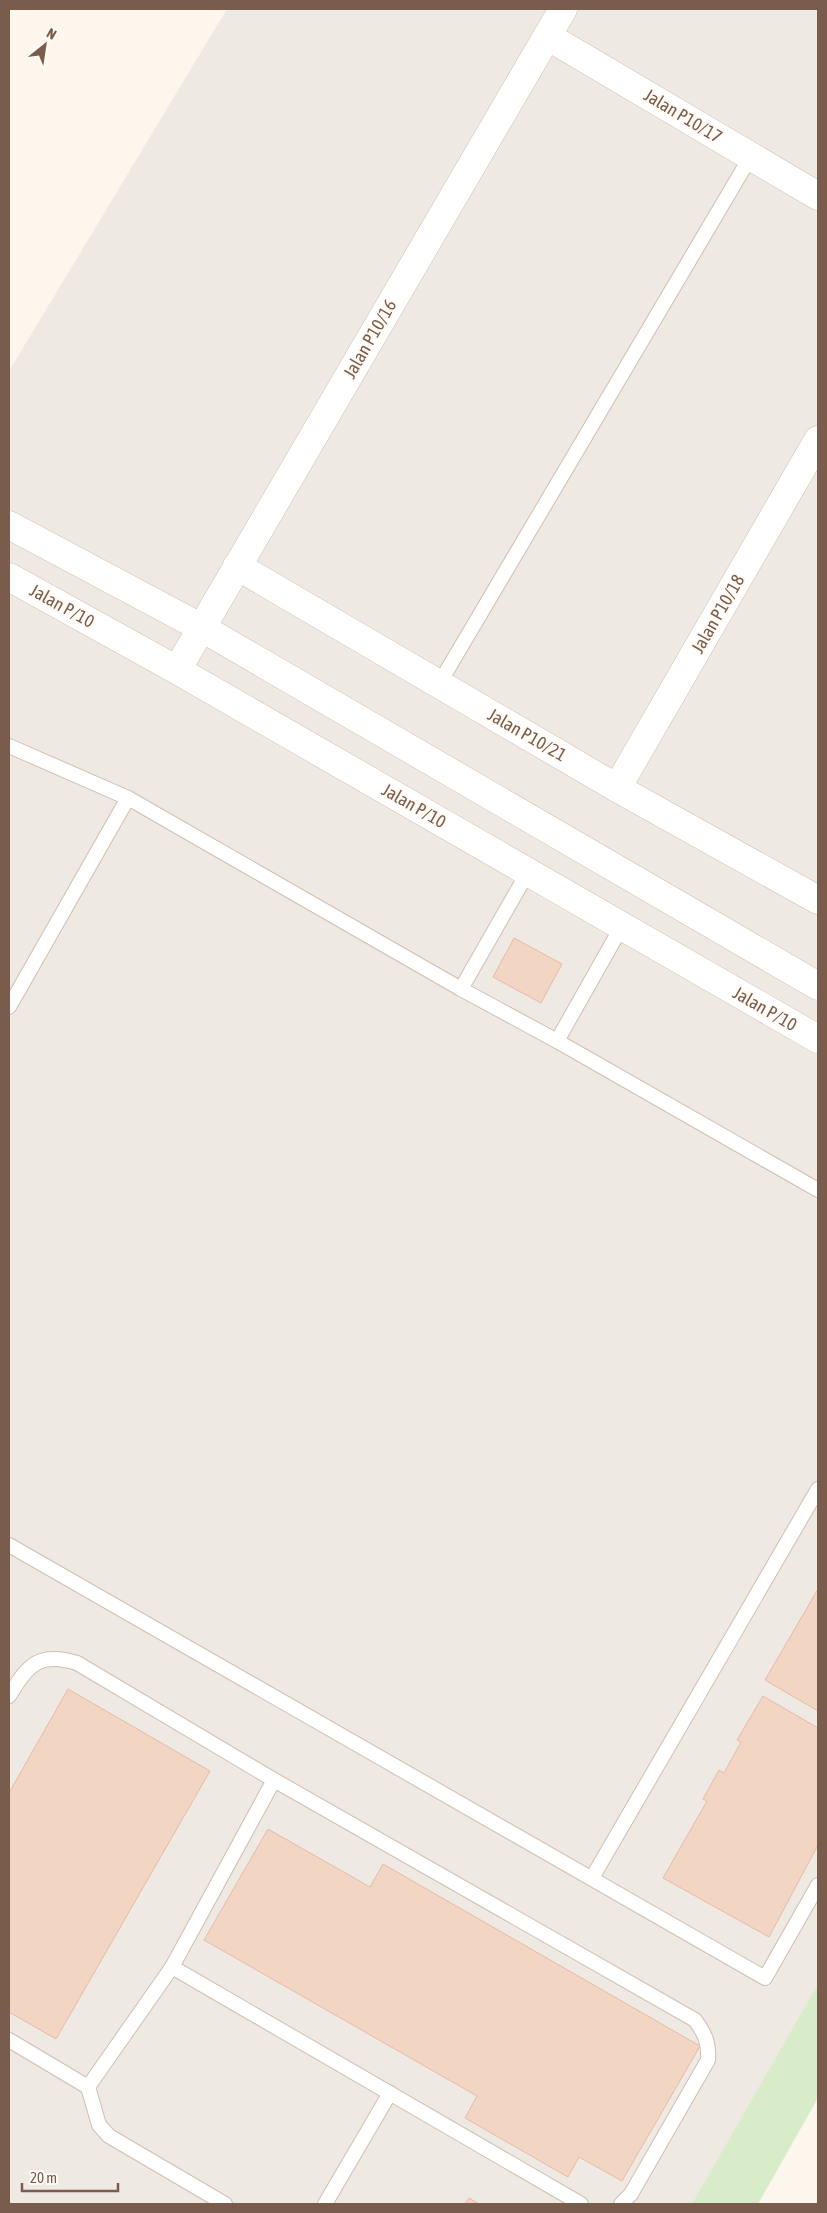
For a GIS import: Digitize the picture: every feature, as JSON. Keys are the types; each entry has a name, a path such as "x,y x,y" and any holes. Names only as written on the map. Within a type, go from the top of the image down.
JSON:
{"street":[{"name":"Jalan P10/16","path":"177,670 563,9"},
{"name":"Jalan P10/17","path":"547,36 818,196"},
{"name":"Jalan P10/18","path":"618,788 818,440"},
{"path":"9,525 202,628 818,986"},
{"name":"Jalan P10/21","path":"237,566 618,788 816,894"},
{"name":"Jalan P/10","path":"9,577 177,670 818,1039"}],"lane":[{"path":"439,684 751,156"},
{"path":"9,746 128,798 818,1190"},
{"path":"9,1007 128,798"},
{"path":"462,989 528,872"},
{"path":"556,1041 622,926"},
{"path":"592,1878 818,1489"},
{"path":"9,1545 765,1978 818,1885"},
{"path":"9,1696 30,1666 44,1659 60,1658 77,1663 274,1780 695,2020 705,2033 708,2046 708,2060 631,2194 621,2204"},
{"path":"88,2087 172,1967 274,1780"},
{"path":"172,1967 581,2204"},
{"path":"9,2040 88,2087 99,2125 109,2136 225,2204"},
{"path":"325,2204 390,2093"}],"shaded area":[{"path":"227,9 818,9 818,2032 717,2204 9,2204 9,371"}],"green space":[{"path":"818,1984 818,2098 758,2204 692,2204"}],"building":[{"path":"514,938 562,964 541,1003 493,977"},
{"path":"818,1589 818,1711 765,1680"},
{"path":"68,1689 210,1771 56,2039 9,2012 9,1793"},
{"path":"763,1696 818,1728 818,1845 769,1937 663,1878 707,1801 703,1799 719,1770 724,1773 741,1742 737,1740"},
{"path":"268,1829 370,1887 383,1864 700,2046 622,2181 579,2157 568,2177 465,2118 477,2096 204,1940"},
{"path":"469,2198 479,2204 465,2204"}]}
